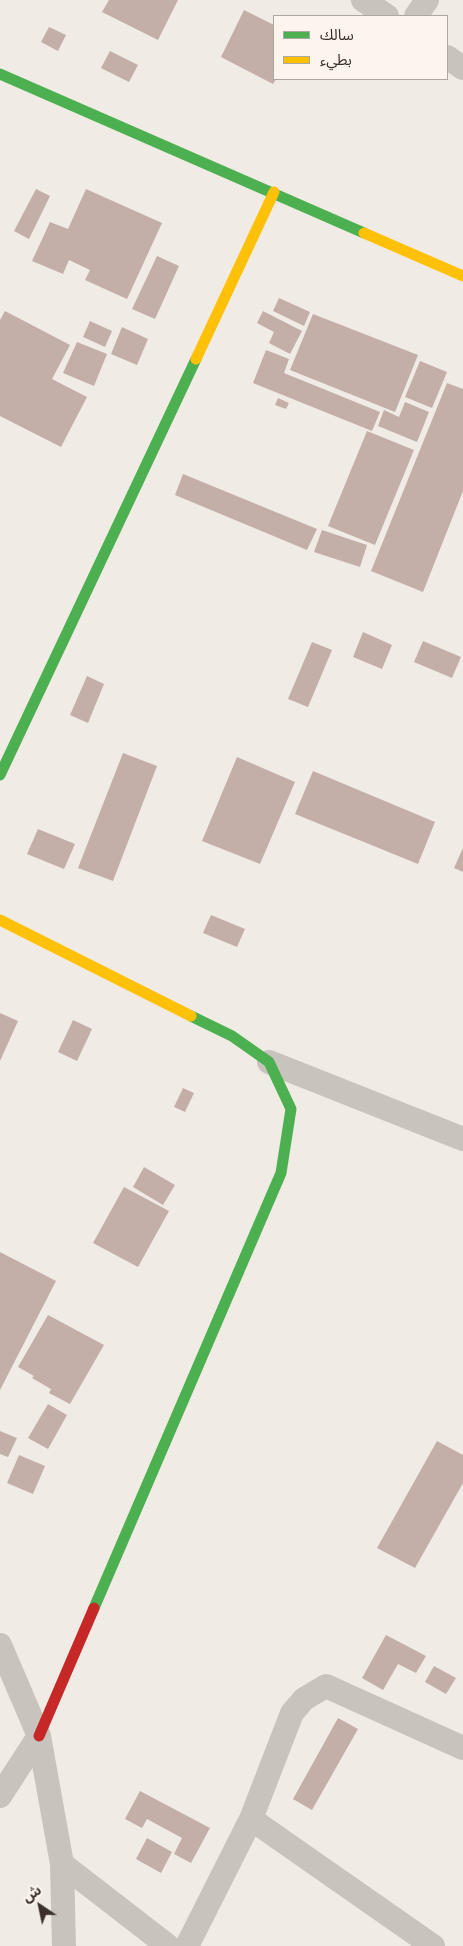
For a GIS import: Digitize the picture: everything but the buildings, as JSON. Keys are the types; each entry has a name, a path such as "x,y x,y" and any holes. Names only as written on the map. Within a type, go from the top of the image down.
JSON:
{"street":[{"path":"363,0 386,15"},
{"path":"417,15 427,0"},
{"path":"448,58 463,68"},
{"path":"0,74 463,276"},
{"path":"0,775 274,192"},
{"path":"0,920 232,1036 269,1062 463,1139"},
{"path":"0,1796 39,1736 281,1173 291,1109 269,1062"},
{"path":"0,1645 39,1736 62,1864 64,1946"},
{"path":"187,1946 251,1819 292,1713 304,1699 326,1686 463,1748"},
{"path":"251,1819 434,1946"},
{"path":"62,1864 168,1946"}],"traffic: fast":[{"path":"0,74 364,233"},
{"path":"0,775 196,359"},
{"path":"94,1608 281,1173 291,1109 269,1062 232,1036 191,1016"}],"traffic: slow":[{"path":"196,359 274,192"},
{"path":"364,233 463,276"},
{"path":"0,920 191,1016"}],"traffic: jam":[{"path":"39,1736 94,1608"}]}
